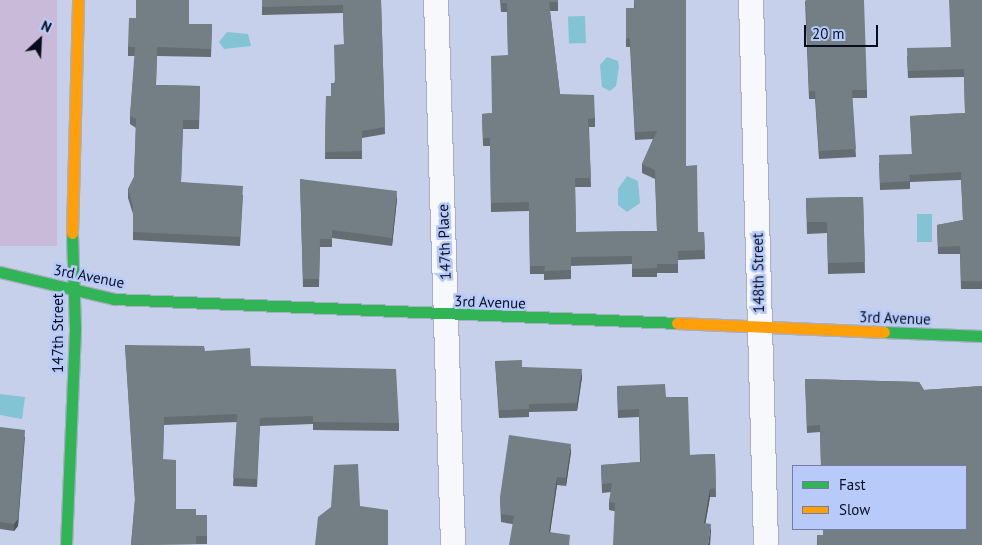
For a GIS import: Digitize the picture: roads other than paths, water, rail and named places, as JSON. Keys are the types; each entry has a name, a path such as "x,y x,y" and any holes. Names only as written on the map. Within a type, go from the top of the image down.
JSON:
{"street":[{"name":"147th Street","path":"66,545 78,0"},
{"name":"147th Place","path":"436,0 453,545"},
{"name":"148th Street","path":"752,0 766,545"},
{"name":"3rd Avenue","path":"0,272 114,299 447,315 982,336"}]}
